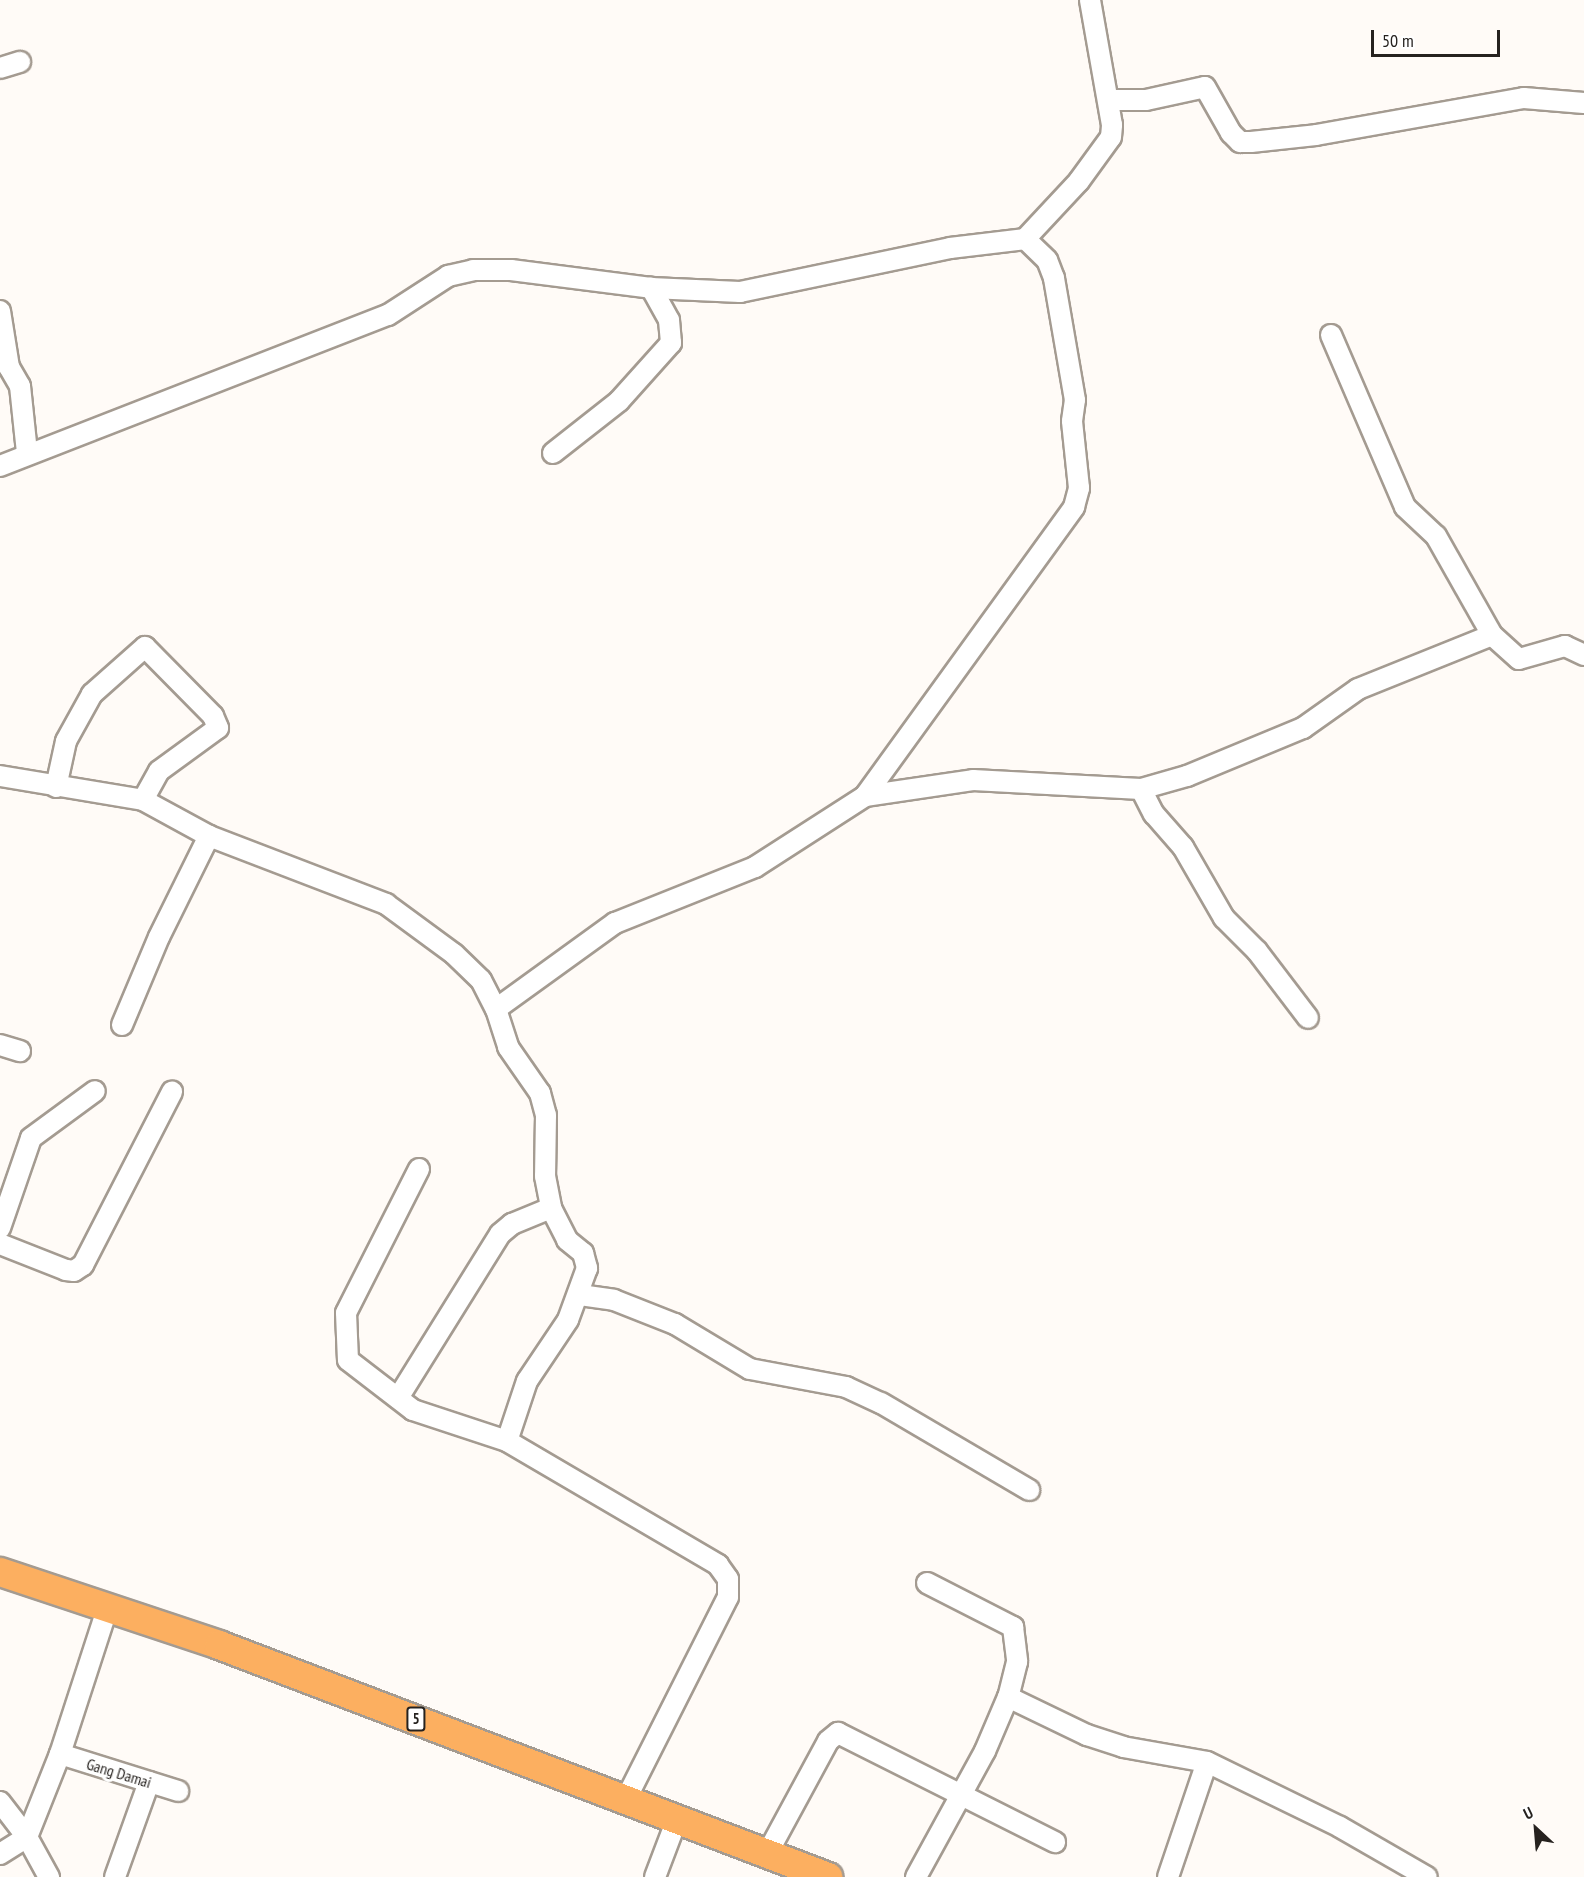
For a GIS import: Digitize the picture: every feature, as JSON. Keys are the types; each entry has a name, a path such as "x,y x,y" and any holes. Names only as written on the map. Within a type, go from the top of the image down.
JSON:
{"highway":[{"name":"5","path":"0,1572 108,1606 828,1877"}],"street":[{"path":"0,466 27,453 388,315 448,276 473,270 511,270 651,288 740,292 939,250 1025,239 1058,207 1109,142 1112,125 1090,0"},
{"path":"0,68 21,62"},
{"path":"1108,100 1146,100 1205,87 1231,134 1240,142 1524,98 1584,104"},
{"path":"496,1009 615,923 755,867 866,796 1074,507 1079,488 1072,421 1075,400 1054,278 1047,260 1025,239"},
{"path":"554,453 619,401 671,343 669,320 651,288"},
{"path":"0,311 9,367 20,386 27,453"},
{"path":"1331,335 1405,507 1436,536 1492,636 1519,659 1565,646 1584,655"},
{"path":"866,796 973,780 1141,789 1187,776 1303,728 1358,689 1492,636"},
{"path":"56,787 66,741 92,694 145,647 213,716 218,728 159,771 143,800"},
{"path":"0,776 143,800 209,836 386,904 468,967 480,980 496,1009 508,1047 534,1081 544,1105 545,1176 551,1208 567,1240 585,1259 587,1274 580,1295 527,1381 507,1441"},
{"path":"1141,789 1154,814 1183,847 1218,910 1257,951 1308,1018"},
{"path":"122,1025 159,937 209,836"},
{"path":"0,1045 20,1051"},
{"path":"0,1228 8,1176 33,1135 95,1090"},
{"path":"0,1244 66,1270 74,1271 83,1264 172,1092"},
{"path":"419,1169 345,1321 348,1360 398,1398 437,1420 507,1441 718,1565 728,1579 728,1597 625,1801"},
{"path":"398,1398 500,1234 512,1224 551,1208"},
{"path":"580,1295 614,1300 675,1324 750,1370 846,1387 881,1403 1029,1490"},
{"path":"916,1877 960,1797 1008,1697 1017,1662 1013,1627 927,1583"},
{"path":"0,1854 27,1837 60,1754 108,1606"},
{"path":"1008,1697 1096,1738 1144,1752 1207,1762 1340,1827 1427,1877"},
{"path":"767,1854 828,1741 838,1733 960,1797 1055,1842"},
{"name":"Gang Damai","path":"60,1754 178,1791"},
{"path":"1168,1877 1207,1762"},
{"path":"115,1877 149,1782"},
{"path":"0,1802 27,1837 49,1877"},
{"path":"655,1877 676,1819"}]}
